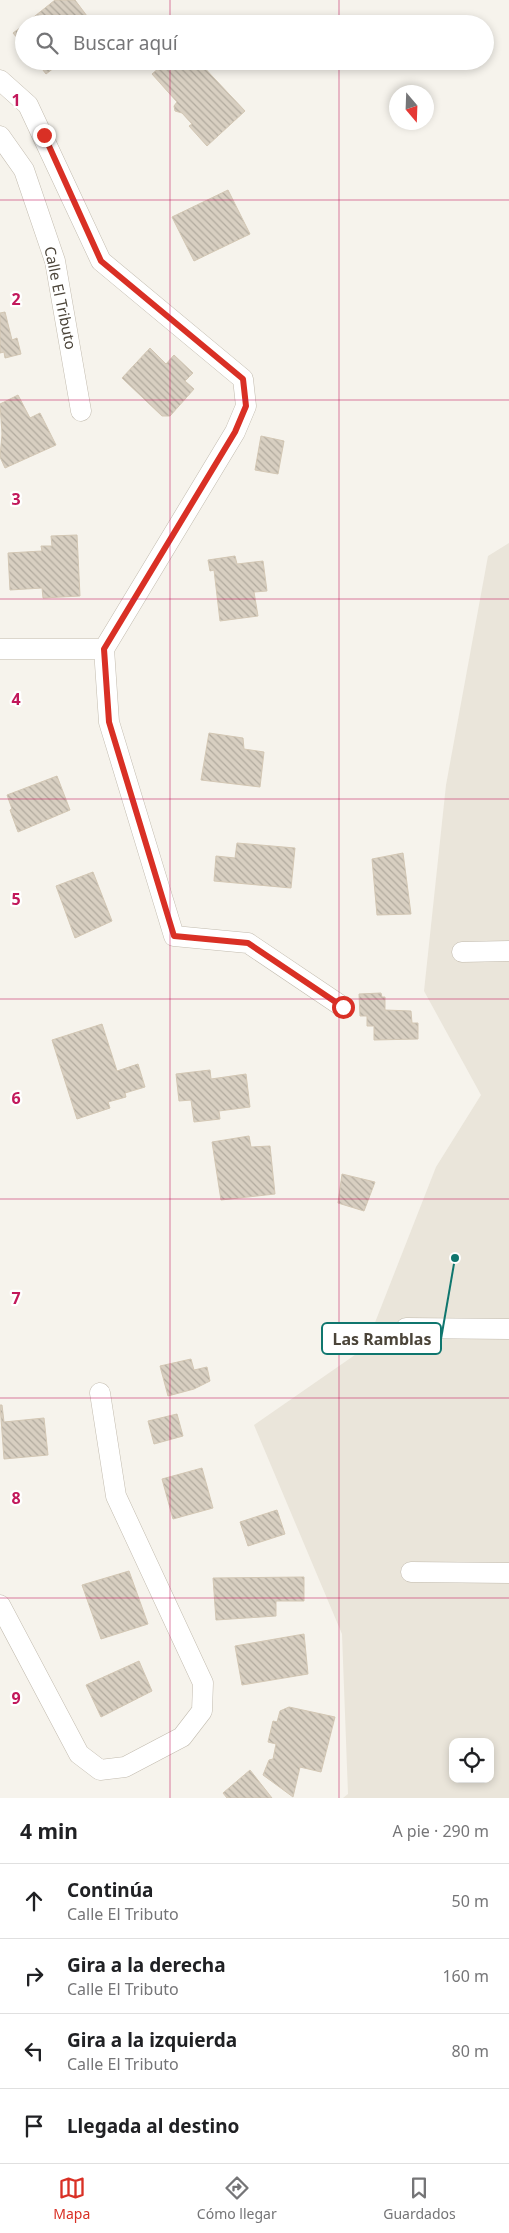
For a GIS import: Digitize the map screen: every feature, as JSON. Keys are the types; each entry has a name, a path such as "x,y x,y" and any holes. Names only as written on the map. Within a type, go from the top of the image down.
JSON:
{"street":[{"path":"0,80 28,105 101,261 243,379 246,406 235,432 104,649 109,722 174,936 248,943 343,1007"},
{"name":"Calle El Tributo","path":"0,136 24,170 55,261 81,411"},
{"path":"0,649 104,649"},
{"path":"462,952 509,951"},
{"path":"406,1328 509,1329"},
{"path":"0,1605 79,1754 100,1770 125,1768 182,1737 202,1711 204,1683 116,1496 100,1394"},
{"path":"411,1572 509,1573"}],"shaded area":[{"path":"509,543 509,1798 343,1798 348,1794 342,1634 254,1425 365,1348 436,1167 481,1095 424,991 446,785 488,556"}],"building":[{"path":"55,0 75,0 86,15 36,15"},
{"path":"43,70 51,70 46,74"},
{"path":"157,70 206,70 245,111 207,146 189,126 192,124 182,113 175,111 174,106 177,102 152,74"},
{"path":"228,190 250,234 194,261 172,217"},
{"path":"5,312 12,340 17,338 21,354 5,358 4,352 0,353 0,313"},
{"path":"150,348 166,364 174,355 193,373 185,381 194,389 170,416 162,416 122,378"},
{"path":"18,395 30,418 40,413 56,445 5,468 0,457 2,434 0,404"},
{"path":"261,436 284,441 278,474 255,470"},
{"path":"77,535 80,596 43,598 42,588 10,590 8,553 42,551 41,546 52,546 51,536"},
{"path":"235,556 237,564 263,561 267,591 254,592 258,616 220,621 214,570 210,571 208,560"},
{"path":"209,733 243,738 244,749 264,752 260,787 201,780"},
{"path":"57,776 70,810 18,832 7,795"},
{"path":"237,843 295,848 291,888 214,881 216,856 235,858"},
{"path":"403,853 411,914 377,915 372,859"},
{"path":"93,872 112,921 75,938 56,886"},
{"path":"381,993 382,997 385,997 385,1010 411,1011 412,1023 418,1023 418,1039 374,1040 374,1026 367,1026 367,1016 360,1016 359,994"},
{"path":"102,1024 117,1071 138,1064 145,1087 125,1093 126,1097 108,1102 110,1108 77,1119 52,1040"},
{"path":"210,1070 211,1079 246,1074 250,1107 219,1111 220,1119 194,1122 191,1100 179,1101 176,1074"},
{"path":"249,1136 251,1147 270,1146 275,1194 221,1200 212,1142"},
{"path":"342,1174 375,1182 364,1211 338,1203"},
{"path":"191,1359 194,1370 207,1367 210,1381 194,1389 168,1396 160,1366"},
{"path":"0,1405 2,1405 4,1422 44,1418 48,1455 4,1459"},
{"path":"177,1414 183,1436 154,1444 148,1421"},
{"path":"202,1468 213,1508 173,1519 162,1479"},
{"path":"277,1510 285,1534 248,1546 240,1522"},
{"path":"129,1571 148,1624 101,1639 82,1585"},
{"path":"304,1577 304,1601 276,1601 276,1616 216,1620 213,1578"},
{"path":"304,1634 308,1674 242,1685 235,1646"},
{"path":"139,1661 152,1691 101,1717 86,1685"},
{"path":"289,1707 335,1717 321,1772 300,1767 293,1797 263,1775 269,1760 273,1759 276,1744 268,1742 273,1721 277,1722 280,1711"},
{"path":"250,1770 272,1798 227,1798 223,1793"}],"place":[{"name":"Las Ramblas","path":"455,1258"}],"route":[{"path":"44,135 101,261 243,379 246,406 235,432 104,649 109,722 174,936 248,943 343,1007"}]}
